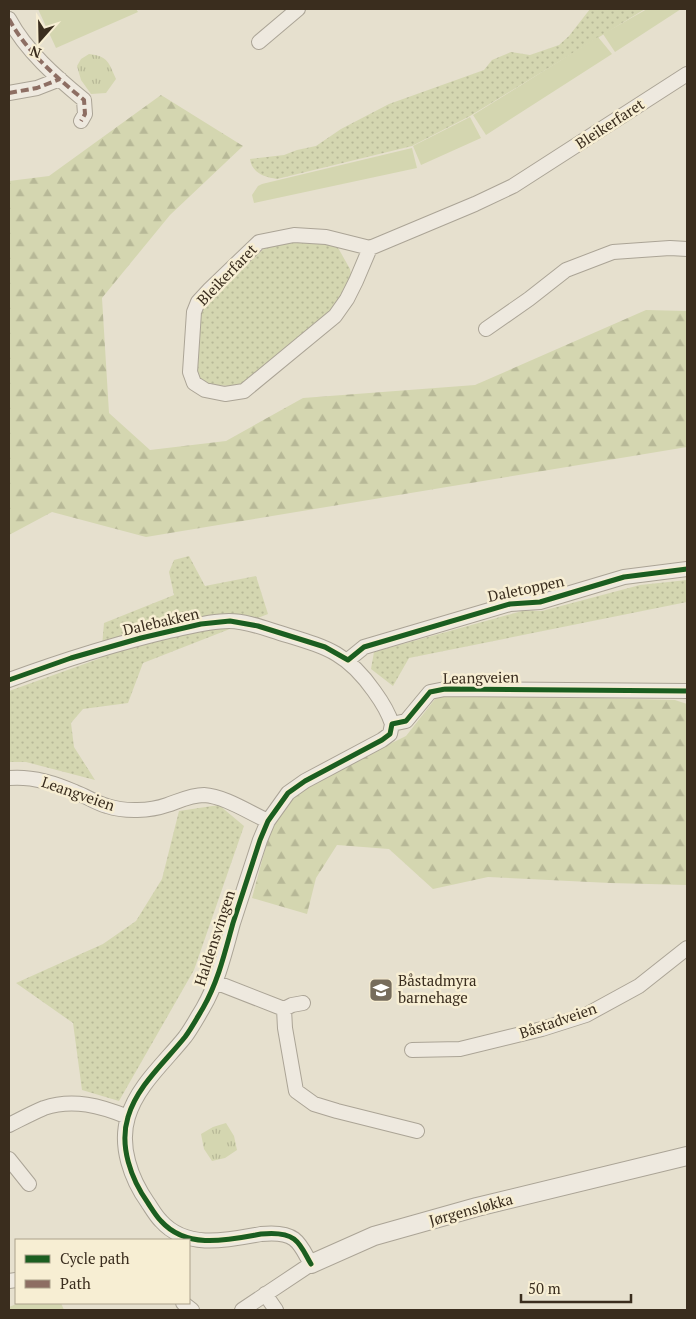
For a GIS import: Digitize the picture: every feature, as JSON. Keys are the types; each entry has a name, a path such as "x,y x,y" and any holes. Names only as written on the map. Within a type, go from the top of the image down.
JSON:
{"street":[{"path":"259,42 298,9"},
{"path":"9,19 17,35 60,80 84,100 85,114 81,121"},
{"name":"Bleikerfaret","path":"370,248 347,299 335,316 244,391 225,394 205,390 194,383 190,372 194,312 198,302 230,268 259,242 294,235 326,237 370,248 513,186 687,74"},
{"path":"9,93 38,88 60,80"},
{"path":"486,329 566,270 614,252 670,248 687,249"},
{"name":"Daletoppen","path":"348,660 364,647 510,604 540,602 624,577 687,570"},
{"name":"Dalebakken","path":"9,680 71,658 141,638 201,624 230,621 258,626 325,647 348,660"},
{"path":"348,660 363,675 388,711 392,724"},
{"name":"Leangveien","path":"9,778 38,779 74,791 107,806 131,810 165,806 192,796 205,795 222,800 268,821 288,793 382,740 390,734 392,724 406,721 430,692 445,689 687,691"},
{"name":"Haldensvingen","path":"268,821 215,982 186,1036 141,1091 128,1117 126,1150 130,1169 146,1200 162,1222 182,1236 207,1242 268,1233 282,1234 294,1239 311,1264"},
{"name":"Båstadveien","path":"412,1050 460,1049 523,1034 586,1015 639,986 687,948"},
{"name":"Haldensvingen","path":"215,982 284,1009"},
{"path":"303,1003 284,1009 285,1028 296,1092 314,1104 417,1131"},
{"path":"9,1125 46,1108 67,1104 84,1103 102,1107 128,1117"},
{"name":"Jørgensløkka","path":"242,1310 311,1264 374,1236 477,1207 687,1156"},
{"path":"9,1159 29,1184"},
{"path":"266,1294 276,1310"}],"green space":[{"path":"38,9 136,9 138,12 56,48"},
{"path":"590,9 645,9 470,116 412,146 277,179 259,174 251,164 250,159 284,155 316,146 341,129 389,104 484,70 492,60 511,52 530,55 559,45 569,36"},
{"path":"647,9 681,9 615,52 603,34"},
{"path":"598,37 612,54 486,135 473,115"},
{"path":"89,54 100,56 107,61 114,73 116,79 106,93 91,94 81,80 77,66 81,59"},
{"path":"161,95 243,146 170,215 102,298 109,413 150,450 226,441 303,398 475,385 646,310 687,311 687,447 146,537 52,512 9,535 9,181 49,176"},
{"path":"470,117 481,138 421,165 413,146"},
{"path":"412,148 417,168 254,203 252,195 258,186 262,184"},
{"path":"296,239 323,242 337,246 350,269 352,279 333,310 246,383 230,386 206,384 196,376 199,320 203,308 238,271 265,248"},
{"path":"189,556 205,586 256,576 268,614 143,663 128,703 83,709 71,723 74,747 95,780 26,762 9,762 9,691 101,658 104,623 174,595 169,572 174,560"},
{"path":"687,580 687,602 409,658 393,686 371,669 374,652 522,611 542,611 640,585"},
{"path":"439,694 675,700 687,704 687,885 488,877 433,889 389,849 337,845 316,878 307,914 252,898 275,812 302,787 406,736"},
{"path":"219,805 244,826 194,970 119,1101 82,1090 73,1023 16,983 103,944 136,921 162,879 179,811"},
{"path":"226,1123 234,1136 237,1150 225,1158 212,1161 204,1149 201,1134 213,1127"},
{"path":"16,1304 61,1304 64,1310 9,1310 9,1307"}],"marked path":[{"path":"9,19 33,53 52,73 84,100 85,114 81,121"},
{"path":"9,93 37,88 60,79"}],"cycle path":[{"path":"9,680 71,658 141,638 201,624 230,621 258,626 325,647 348,660 364,647 510,604 540,602 624,577 687,569"},
{"path":"311,1264 297,1241 283,1235 261,1234 235,1239 208,1241 183,1236 171,1230 157,1217 136,1184 126,1151 126,1128 132,1106 152,1075 187,1034 213,988 260,840 268,821 288,793 305,781 382,740 390,734 392,724 406,721 430,692 445,689 687,691"}],"place":[{"name":"Båstadmyra barnehage","path":"381,990"}]}
